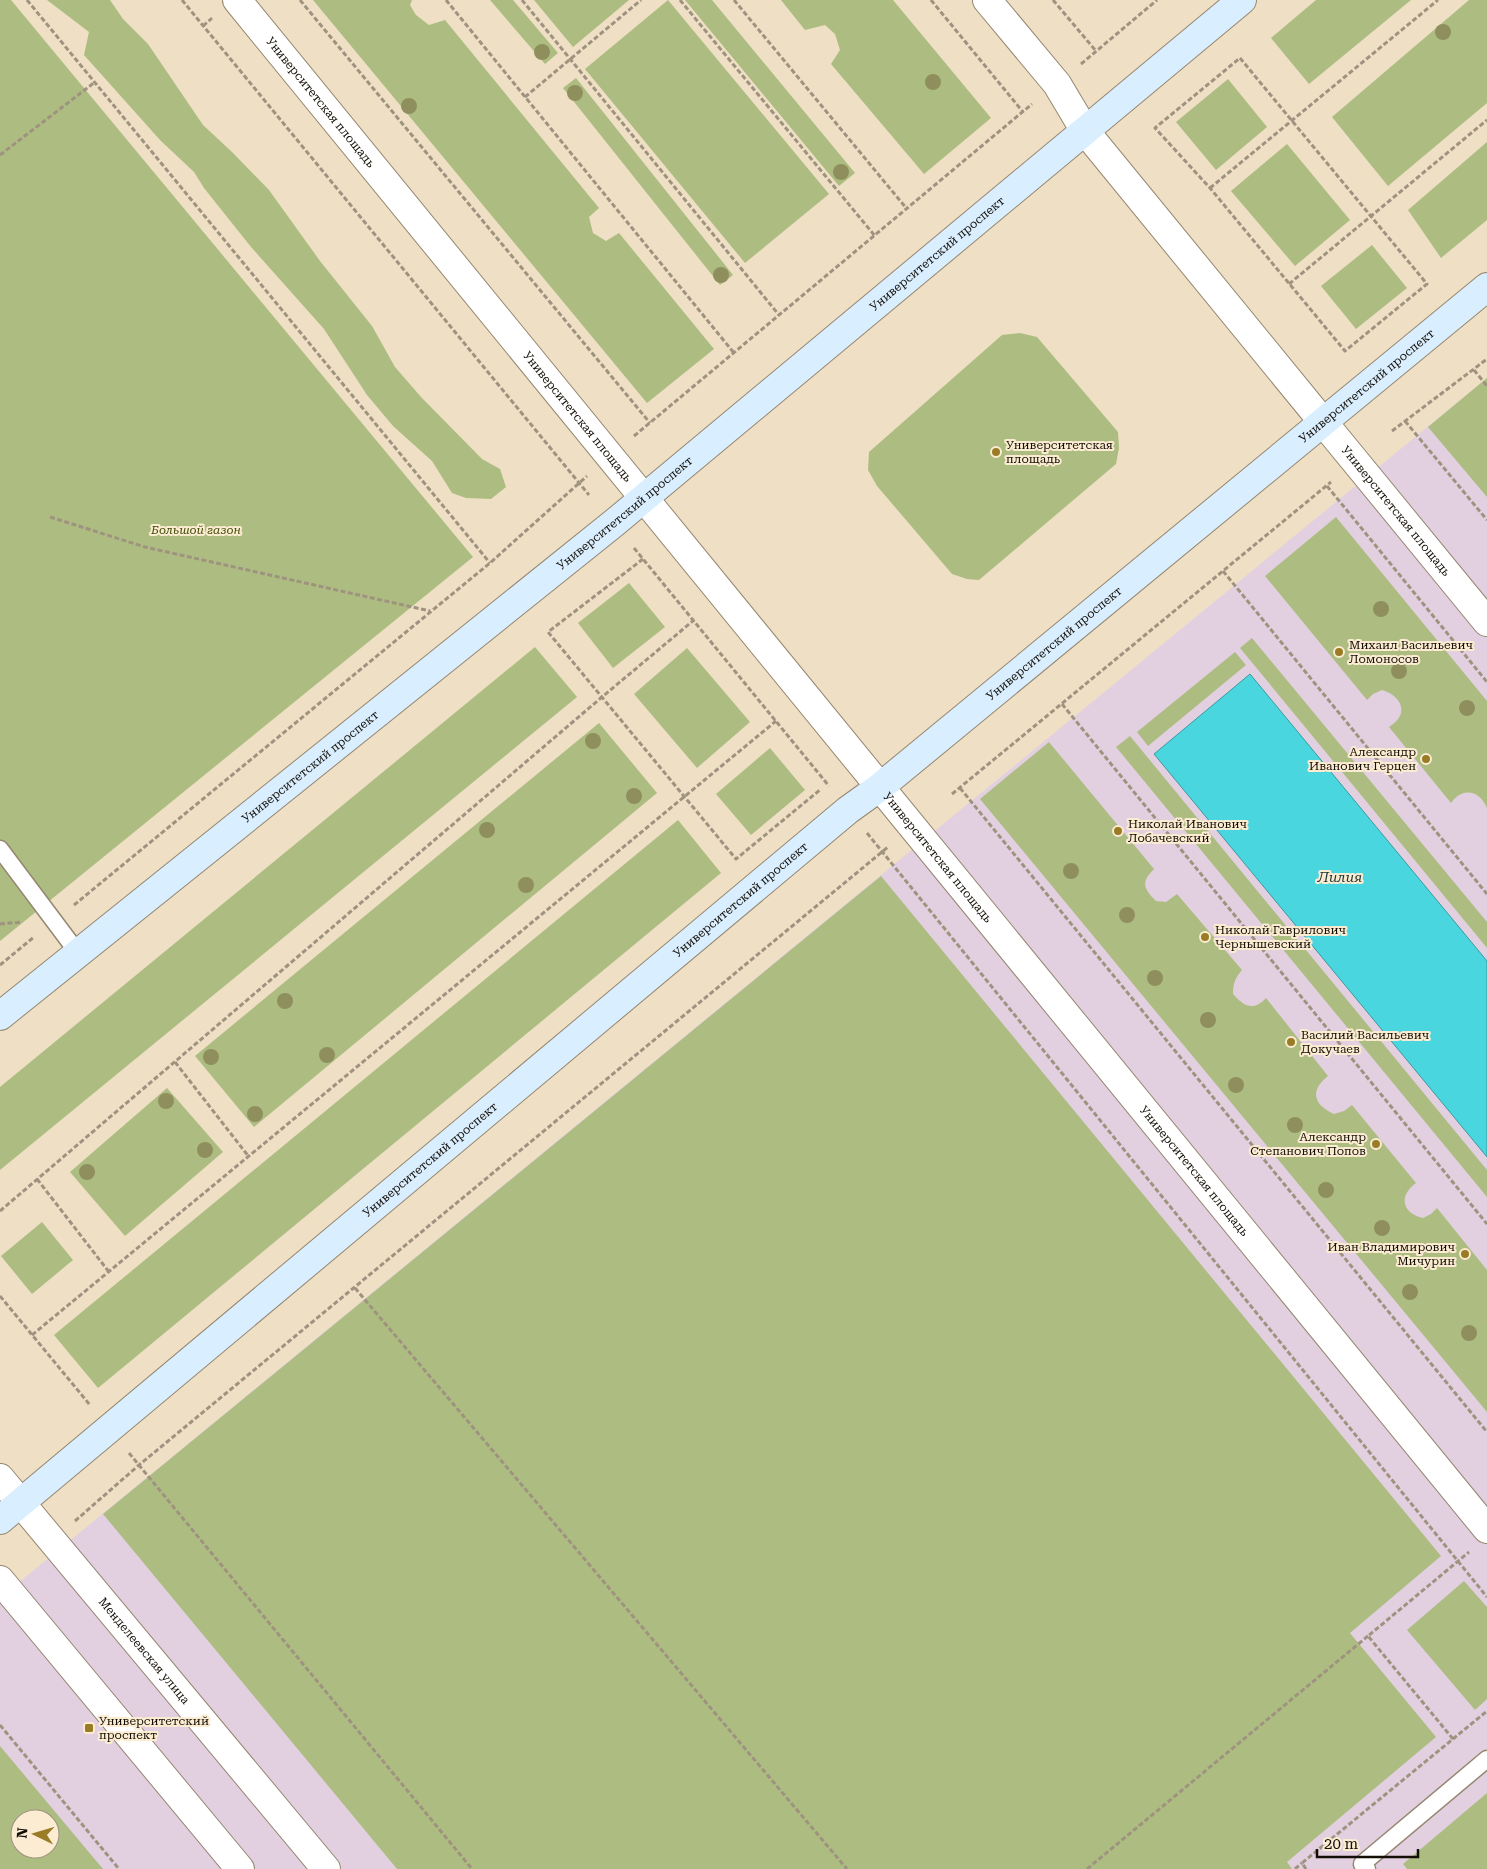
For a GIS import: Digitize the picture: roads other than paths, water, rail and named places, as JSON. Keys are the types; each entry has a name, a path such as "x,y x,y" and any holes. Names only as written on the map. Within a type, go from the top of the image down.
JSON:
{"main road":[{"name":"Университетский проспект","path":"0,1016 644,498 1242,0"},
{"name":"Университетский проспект","path":"0,1520 848,810 880,787 1487,287"}],"street":[{"name":"Университетская площадь","path":"237,0 880,787 1480,1540"},
{"name":"Университетская площадь","path":"987,0 1057,84 1085,131 1487,622"},
{"name":"Менделеевская улица","path":"0,1478 326,1869"},
{"path":"0,1580 240,1869"}],"lane":[{"path":"0,850 78,953"},
{"path":"1367,1869 1362,1864 1487,1760"}],"water":[{"name":"Лилия","path":"1250,674 1487,961 1487,1157 1154,754"}],"place":[{"name":"Университетская площадь","path":"996,452"},
{"name":"Михаил Васильевич Ломоносов","path":"1339,652"},
{"name":"Александр Иванович Герцен","path":"1426,759"},
{"name":"Николай Иванович Лобачевский","path":"1118,831"},
{"name":"Николай Гаврилович Чернышевский","path":"1205,937"},
{"name":"Василий Васильевич Докучаев","path":"1291,1042"},
{"name":"Александр Степанович Попов","path":"1376,1144"},
{"name":"Иван Владимирович Мичурин","path":"1465,1254"},
{"name":"Университетский проспект","path":"89,1728"}],"park label":[{"name":"Большой газон","path":"196,530"}]}
